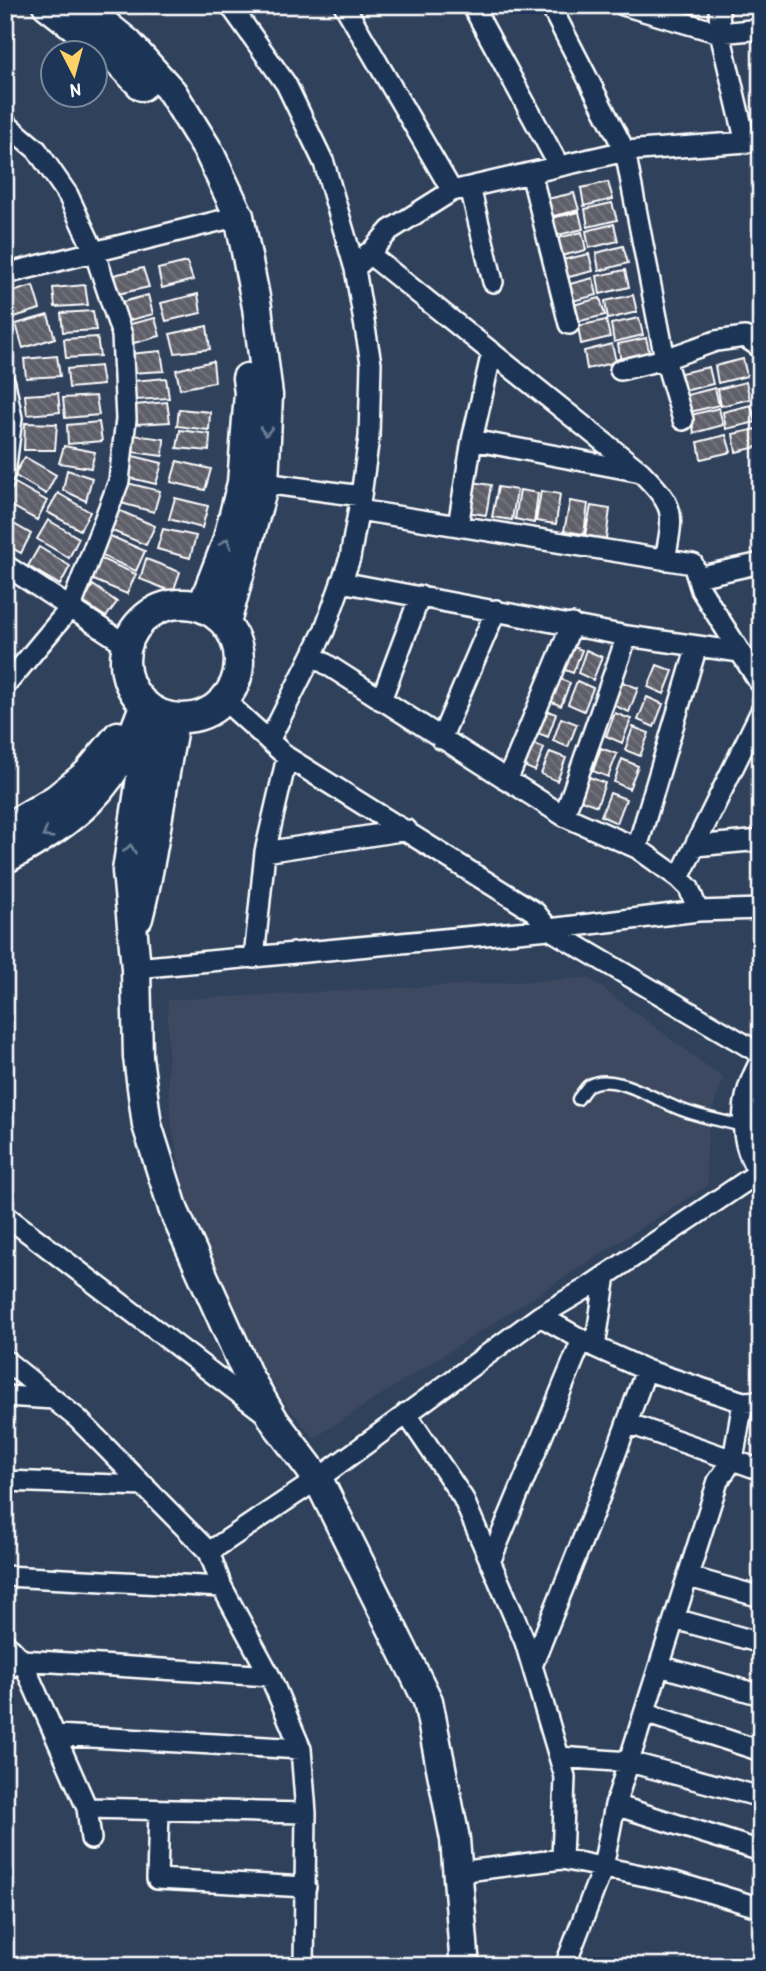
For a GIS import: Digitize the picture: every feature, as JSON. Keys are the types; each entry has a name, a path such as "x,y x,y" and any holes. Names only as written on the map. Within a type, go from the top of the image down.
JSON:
{"street":[{"path":"47,5 116,59 157,101 230,218 249,393 242,483 227,542 202,607"},
{"path":"81,5 128,43 172,92 209,152 257,307 268,395 264,483 226,623"},
{"path":"230,5 286,85 324,163 355,269 371,363 369,437 350,558 324,631 269,741"},
{"path":"344,5 461,189 493,282"},
{"path":"472,5 559,166"},
{"path":"550,5 625,151 665,359 683,420"},
{"path":"623,5 720,33 761,29"},
{"path":"355,269 390,230 461,189 625,151 753,142 720,33 719,5"},
{"path":"5,123 37,150 68,195 94,251 122,335 126,419 119,481 71,607 6,684"},
{"path":"531,173 569,324"},
{"path":"5,274 230,218"},
{"path":"369,253 641,471 664,496 672,520 665,560"},
{"path":"620,370 665,359 716,341 745,338 761,348"},
{"path":"458,526 472,440 492,352"},
{"path":"5,383 12,418 5,473"},
{"path":"472,440 641,471"},
{"path":"264,483 458,526 693,564 701,590 761,685"},
{"path":"697,578 761,563"},
{"path":"5,565 127,645"},
{"path":"341,582 626,636 740,652"},
{"path":"382,700 420,596"},
{"path":"184,603 202,607 226,623 236,638 240,671 225,701 210,712 193,718 153,707 125,669 127,645 135,628 148,614 165,606 184,603"},
{"path":"441,739 496,610"},
{"path":"507,781 572,624"},
{"path":"564,816 626,636"},
{"path":"637,848 697,646"},
{"path":"312,655 564,816 637,848 689,888 698,911"},
{"path":"225,701 287,757 535,912 550,929 761,1054"},
{"path":"5,829 56,799 88,774 117,737 153,707"},
{"path":"5,859 74,817 105,786 153,707"},
{"path":"153,707 127,871 138,1057 147,1125 179,1223 248,1376 275,1422 318,1479 428,1702 455,1839 463,1966"},
{"path":"679,878 761,710"},
{"path":"254,958 265,852 287,757"},
{"path":"265,852 407,830"},
{"path":"695,846 761,840"},
{"path":"134,955 254,958 550,929 698,911 761,909"},
{"path":"209,1552 318,1479 540,1316 759,1174 748,1150 743,1126 744,1101 751,1077 761,1060"},
{"path":"5,1215 275,1422"},
{"path":"490,1562 589,1344 606,1275"},
{"path":"540,1316 589,1344 646,1370 752,1402 733,1461 718,1481 615,1805 603,1867 565,1966"},
{"path":"5,1360 78,1419 209,1552 222,1587 270,1676 301,1749 306,1813 304,1966"},
{"path":"532,1666 646,1370"},
{"path":"5,1396 54,1399"},
{"path":"407,1413 463,1498 525,1642 565,1777 562,1859"},
{"path":"627,1423 761,1470"},
{"path":"5,1481 145,1486"},
{"path":"5,1576 222,1587"},
{"path":"689,1577 761,1597"},
{"path":"675,1619 761,1643"},
{"path":"5,1643 14,1665 56,1735 87,1808 91,1839"},
{"path":"14,1665 270,1676"},
{"path":"660,1666 761,1695"},
{"path":"645,1713 761,1751"},
{"path":"56,1735 301,1749"},
{"path":"559,1756 629,1762 761,1797"},
{"path":"615,1805 761,1851"},
{"path":"87,1808 306,1813"},
{"path":"159,1810 157,1879 306,1887"},
{"path":"458,1872 562,1859 676,1882 761,1908"}],"lane":[{"path":"578,1099 588,1086 603,1081 650,1094 683,1111 743,1126"}],"shaded area":[{"path":"589,978 723,1078 709,1121 706,1164 708,1185 314,1438 289,1408 246,1343 198,1237 186,1199 171,1120 168,1000"}],"building":[{"path":"608,182 613,199 584,206 581,188"},
{"path":"574,193 579,210 549,217 547,199"},
{"path":"612,203 617,220 588,227 585,209"},
{"path":"579,212 583,229 554,236 551,218"},
{"path":"614,224 618,241 589,248 586,231"},
{"path":"582,232 586,250 557,257 554,239"},
{"path":"623,246 628,263 599,271 596,253"},
{"path":"589,254 593,271 565,278 562,260"},
{"path":"187,262 193,280 162,288 158,269"},
{"path":"143,268 149,287 118,294 114,275"},
{"path":"625,270 629,287 600,294 597,276"},
{"path":"593,278 597,295 568,302 566,285"},
{"path":"85,285 88,305 55,307 53,288"},
{"path":"33,286 40,309 8,319 5,294"},
{"path":"198,294 201,313 166,321 161,303"},
{"path":"148,295 153,314 123,322 119,303"},
{"path":"633,295 637,312 608,319 605,301"},
{"path":"600,298 605,315 576,322 573,305"},
{"path":"93,311 96,330 63,332 61,313"},
{"path":"48,315 55,338 23,348 16,324"},
{"path":"155,318 160,336 130,344 126,325"},
{"path":"639,318 643,335 614,342 611,324"},
{"path":"606,320 610,337 581,344 578,326"},
{"path":"207,326 210,349 175,353 170,334"},
{"path":"97,337 100,356 66,358 64,339"},
{"path":"646,338 650,355 621,362 618,344"},
{"path":"612,344 616,362 587,369 584,351"},
{"path":"161,351 164,371 130,373 129,354"},
{"path":"57,356 60,376 26,378 24,359"},
{"path":"743,359 747,376 718,383 715,366"},
{"path":"213,361 215,382 180,389 176,370"},
{"path":"100,366 103,385 69,388 67,369"},
{"path":"709,367 713,384 684,391 681,373"},
{"path":"166,378 169,398 135,400 133,381"},
{"path":"746,382 750,399 721,406 718,389"},
{"path":"715,388 719,405 690,412 687,395"},
{"path":"58,393 60,412 27,415 25,395"},
{"path":"96,396 99,415 65,418 63,398"},
{"path":"167,402 170,422 137,424 135,405"},
{"path":"751,405 756,422 726,429 723,412"},
{"path":"719,408 723,425 694,433 691,415"},
{"path":"179,409 210,412 209,430 177,426"},
{"path":"99,422 102,441 68,444 67,425"},
{"path":"25,423 57,424 55,450 24,450"},
{"path":"761,428 761,446 736,452 733,434"},
{"path":"180,430 210,434 209,451 177,448"},
{"path":"134,435 164,439 163,456 132,452"},
{"path":"726,435 731,452 701,459 698,442"},
{"path":"64,446 95,452 91,468 59,463"},
{"path":"129,455 162,463 156,484 122,476"},
{"path":"25,457 56,475 46,494 14,475"},
{"path":"177,461 211,469 205,490 171,482"},
{"path":"67,470 92,478 86,501 63,490"},
{"path":"472,482 491,485 486,515 466,512"},
{"path":"15,483 47,501 37,520 5,502"},
{"path":"127,483 160,491 154,512 121,503"},
{"path":"498,487 517,490 512,520 492,517"},
{"path":"520,490 538,493 534,523 515,519"},
{"path":"541,491 560,494 556,524 536,521"},
{"path":"58,493 90,512 80,530 47,512"},
{"path":"175,498 208,506 202,528 169,519"},
{"path":"570,501 588,504 584,534 564,531"},
{"path":"591,506 610,509 606,539 585,535"},
{"path":"118,510 155,526 146,545 110,530"},
{"path":"5,519 31,534 21,553 5,544"},
{"path":"48,520 79,538 69,558 37,539"},
{"path":"163,529 196,536 190,558 157,549"},
{"path":"108,535 145,551 136,571 100,555"},
{"path":"39,547 70,566 60,585 28,566"},
{"path":"99,558 136,574 127,594 91,579"},
{"path":"146,559 180,572 173,592 140,579"},
{"path":"93,585 117,602 106,617 83,602"},
{"path":"566,644 582,650 573,673 557,667"},
{"path":"586,650 602,657 593,680 578,673"},
{"path":"657,665 673,671 664,694 648,687"},
{"path":"554,676 570,683 561,706 545,699"},
{"path":"577,681 593,688 584,711 568,704"},
{"path":"622,682 638,688 629,712 613,705"},
{"path":"647,697 663,704 654,727 638,720"},
{"path":"540,708 556,714 548,737 532,731"},
{"path":"615,713 631,719 622,743 606,736"},
{"path":"561,718 577,724 568,747 553,741"},
{"path":"633,727 649,733 640,756 625,750"},
{"path":"528,742 544,748 535,771 519,764"},
{"path":"601,748 617,754 608,777 593,771"},
{"path":"550,752 566,758 557,781 541,774"},
{"path":"622,759 638,766 629,789 614,782"},
{"path":"589,777 605,783 597,806 581,800"},
{"path":"610,793 626,799 617,823 601,816"}]}
